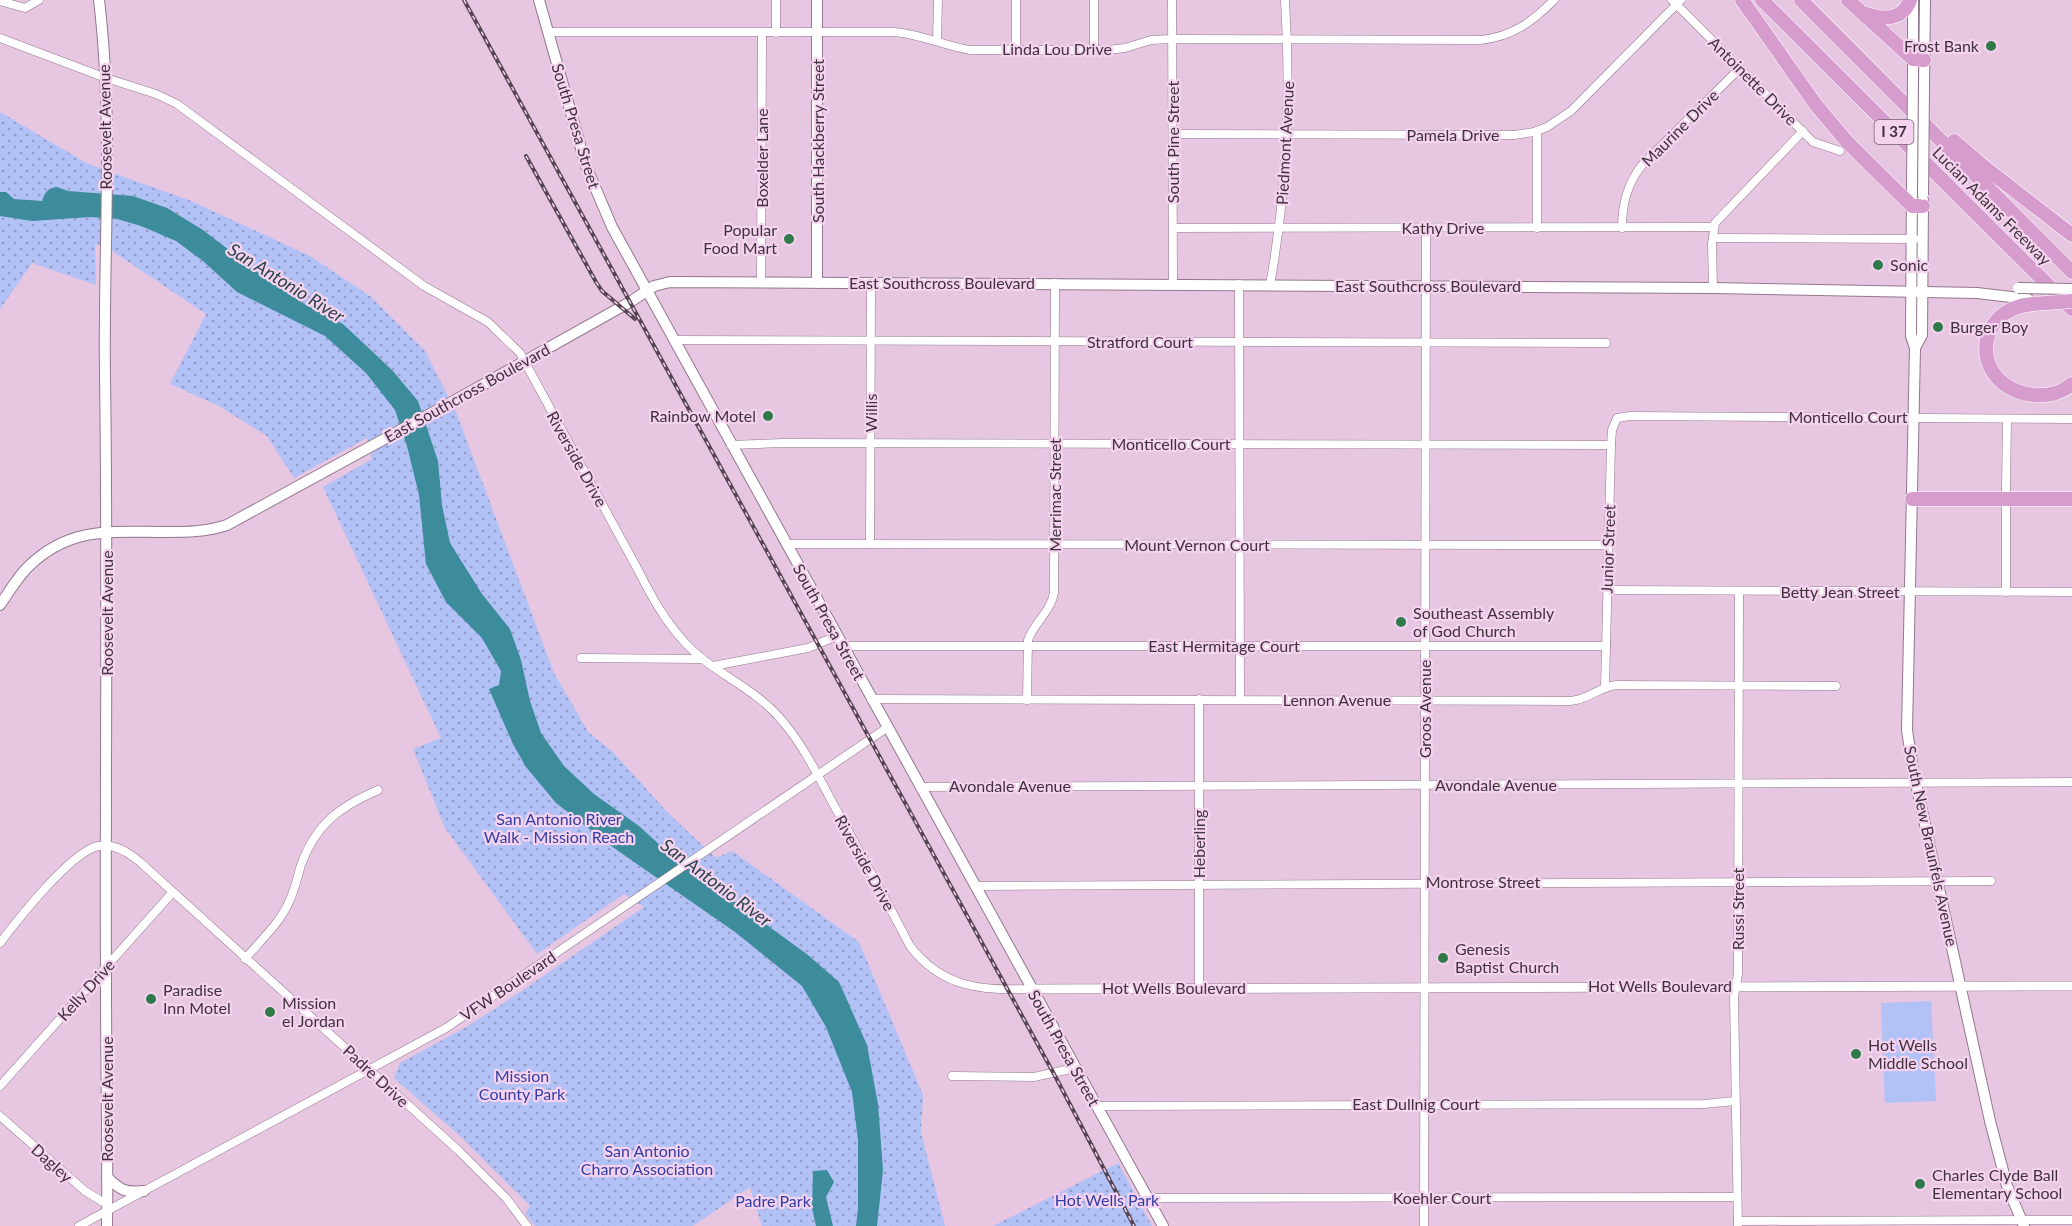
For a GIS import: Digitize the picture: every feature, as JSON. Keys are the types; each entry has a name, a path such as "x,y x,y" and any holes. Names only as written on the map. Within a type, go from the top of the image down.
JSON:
{"highway":[{"path":"1742,0 1816,105 1848,143 1919,202"},
{"name":"Lucian Adams Freeway","path":"1762,0 2072,309"},
{"name":"Lucian Adams Freeway","path":"1802,0 2072,272"},
{"path":"1848,0 1919,59"},
{"path":"1864,13 1881,19 1890,19 1903,12 1911,0"},
{"path":"1871,70 1983,166 2072,235"},
{"path":"2027,264 2072,316"},
{"path":"2072,301 2031,302 2009,309 1992,325 1986,345 1990,368 2004,385 2029,394 2058,393 2072,384"},
{"path":"1912,499 2072,499"}],"main road":[{"name":"Roosevelt Avenue","path":"99,0 106,78 104,344 107,532 107,1226"},
{"name":"South Presa Street","path":"539,0 590,177 612,226 1163,1226"},
{"name":"South Hackberry Street","path":"817,283 818,0"},
{"name":"South New Braunfels Avenue","path":"1911,0 1924,87 1917,239 1917,292 1911,336 1915,348 1906,729 1937,881 2003,1173 2023,1223"},
{"name":"South New Braunfels Avenue","path":"1919,202 1912,184 1913,76 1919,59 1924,0"},
{"name":"East Southcross Boulevard","path":"0,605 30,565 48,551 77,536 107,532 188,532 221,527 452,402 662,283 1426,285 1977,293 2018,288 2072,289"},
{"name":"East Southcross Boulevard","path":"1977,293 2031,302"},
{"path":"107,1177 127,1192 144,1191"}],"street":[{"path":"0,1 25,8 39,0"},
{"path":"776,0 776,33"},
{"path":"937,41 938,0"},
{"path":"1016,0 1016,50"},
{"path":"1094,0 1094,50"},
{"name":"South Pine Street","path":"1172,0 1173,284"},
{"name":"Piedmont Avenue","path":"1270,285 1281,228 1288,134 1288,39 1285,0"},
{"name":"Linda Lou Drive","path":"548,32 898,32 915,34 949,46 970,50 1117,50 1150,40 1172,39 1489,39 1521,28 1554,0"},
{"name":"Antoinette Drive","path":"1677,2 1813,142 1840,150"},
{"name":"Pamela Drive","path":"1173,134 1503,135 1537,131 1555,123 1570,111 1677,2"},
{"name":"Boxelder Lane","path":"761,282 762,33"},
{"name":"Riverside Drive","path":"0,38 170,100 193,114 392,264 434,292 488,321 520,353 639,570 654,603 683,641 702,659 758,697 778,715 802,748 910,946 924,962 943,977 963,984 994,990 1032,989"},
{"name":"Maurine Drive","path":"1622,228 1623,206 1634,176 1642,165 1740,68"},
{"path":"1537,131 1537,228"},
{"path":"1713,288 1713,238 1717,219 1803,131"},
{"name":"Kathy Drive","path":"1173,228 1714,227"},
{"name":"Groos Avenue","path":"1424,1226 1426,228"},
{"path":"1713,238 1917,239"},
{"name":"Willis","path":"870,544 871,283"},
{"name":"Merrimac Street","path":"1027,700 1030,633 1053,601 1056,544 1055,283"},
{"path":"1239,284 1240,700"},
{"name":"Stratford Court","path":"674,340 1606,343"},
{"name":"Monticello Court","path":"1623,416 2072,419"},
{"name":"Junior Street","path":"1605,688 1611,445 1614,423 1617,418 1623,416"},
{"path":"2006,490 2007,419"},
{"name":"Monticello Court","path":"731,444 1611,445"},
{"path":"2006,505 2006,592"},
{"name":"Mount Vernon Court","path":"786,544 1608,545"},
{"name":"Betty Jean Street","path":"1607,590 2072,592"},
{"name":"Russi Street","path":"1738,1223 1734,997 1738,974 1739,592"},
{"path":"713,666 840,641"},
{"name":"East Hermitage Court","path":"840,641 1028,645 1606,646"},
{"path":"581,658 702,659"},
{"name":"Lennon Avenue","path":"871,699 1577,700 1616,685 1836,686"},
{"name":"Heberling","path":"1199,699 1199,988"},
{"name":"VFW Boulevard","path":"79,1226 108,1208 144,1191 446,1028 888,728"},
{"name":"Avondale Avenue","path":"921,787 2072,782"},
{"path":"245,958 275,925 288,905 296,888 306,853 317,832 347,804 378,790"},
{"path":"0,943 52,882 68,867 88,850 106,845"},
{"name":"Padre Drive","path":"106,845 132,855 476,1168 506,1198 527,1226"},
{"name":"Montrose Street","path":"975,886 1991,881"},
{"name":"Kelly Drive","path":"0,1086 172,893"},
{"name":"Hot Wells Boulevard","path":"1032,989 2072,986"},
{"path":"952,1076 1034,1077 1075,1068"},
{"name":"East Dullnig Court","path":"1096,1106 1704,1104 1735,1101"},
{"name":"Dagley","path":"0,1116 85,1191 108,1208"},
{"name":"Koehler Court","path":"1147,1198 1737,1197"},
{"path":"1738,1223 2023,1223 2072,1220"}],"green space":[{"name":"San Antonio River Walk - Mission Reach","path":"0,112 88,164 191,201 310,256 370,296 425,351 456,412 554,673 588,732 613,752 669,814 716,858 732,851 859,942 923,1095 921,1132 945,1226 762,1226 750,1187 693,1226 535,1226 525,1214 530,1206 461,1137 394,1078 400,1063 466,1027 507,1001 644,907 624,894 537,954 445,828 413,749 441,738 323,487 372,459 367,438 294,478 267,436 219,406 170,384 206,314 112,251 95,244 96,285 32,263 0,309"},
{"path":"1931,1001 1936,1101 1885,1103 1881,1003"},
{"name":"Hot Wells Park","path":"1118,1163 1152,1226 993,1226"}],"shaded area":[{"name":"San Antonio River","path":"57,187 68,191 133,196 167,208 203,230 264,277 304,304 343,324 392,370 418,401 438,461 442,505 450,543 482,594 510,629 541,733 564,766 594,794 639,826 673,857 808,955 839,982 867,1045 878,1104 883,1170 877,1226 856,1226 858,1140 852,1092 826,1027 802,986 735,932 614,848 556,803 526,767 513,744 489,689 499,685 501,671 482,638 446,602 426,564 419,495 407,446 395,410 366,373 325,336 237,292 203,261 176,241 141,226 117,219 90,217 32,221 0,216 0,192 6,192 14,199 42,201 47,191"},
{"path":"827,1170 834,1182 826,1197 833,1226 816,1226 812,1208 813,1171"}],"railway":[{"path":"464,0 1054,1074 1134,1226"},
{"path":"526,156 602,291 635,319"}],"place":[{"name":"Frost Bank","path":"1991,46"},
{"name":"Popular Food Mart","path":"789,239"},
{"name":"Sonic","path":"1878,265"},
{"name":"Burger Boy","path":"1938,327"},
{"name":"Rainbow Motel","path":"768,416"},
{"name":"Southeast Assembly of God Church","path":"1401,622"},
{"name":"Genesis Baptist Church","path":"1443,958"},
{"name":"Paradise Inn Motel","path":"151,999"},
{"name":"Mission el Jordan","path":"270,1012"},
{"name":"Hot Wells Middle School","path":"1856,1054"},
{"name":"Charles Clyde Ball Elementary School","path":"1920,1184"}],"park label":[{"name":"Mission County Park","path":"522,1085"},
{"name":"San Antonio Charro Association","path":"647,1160"},
{"name":"Padre Park","path":"773,1201"}]}
